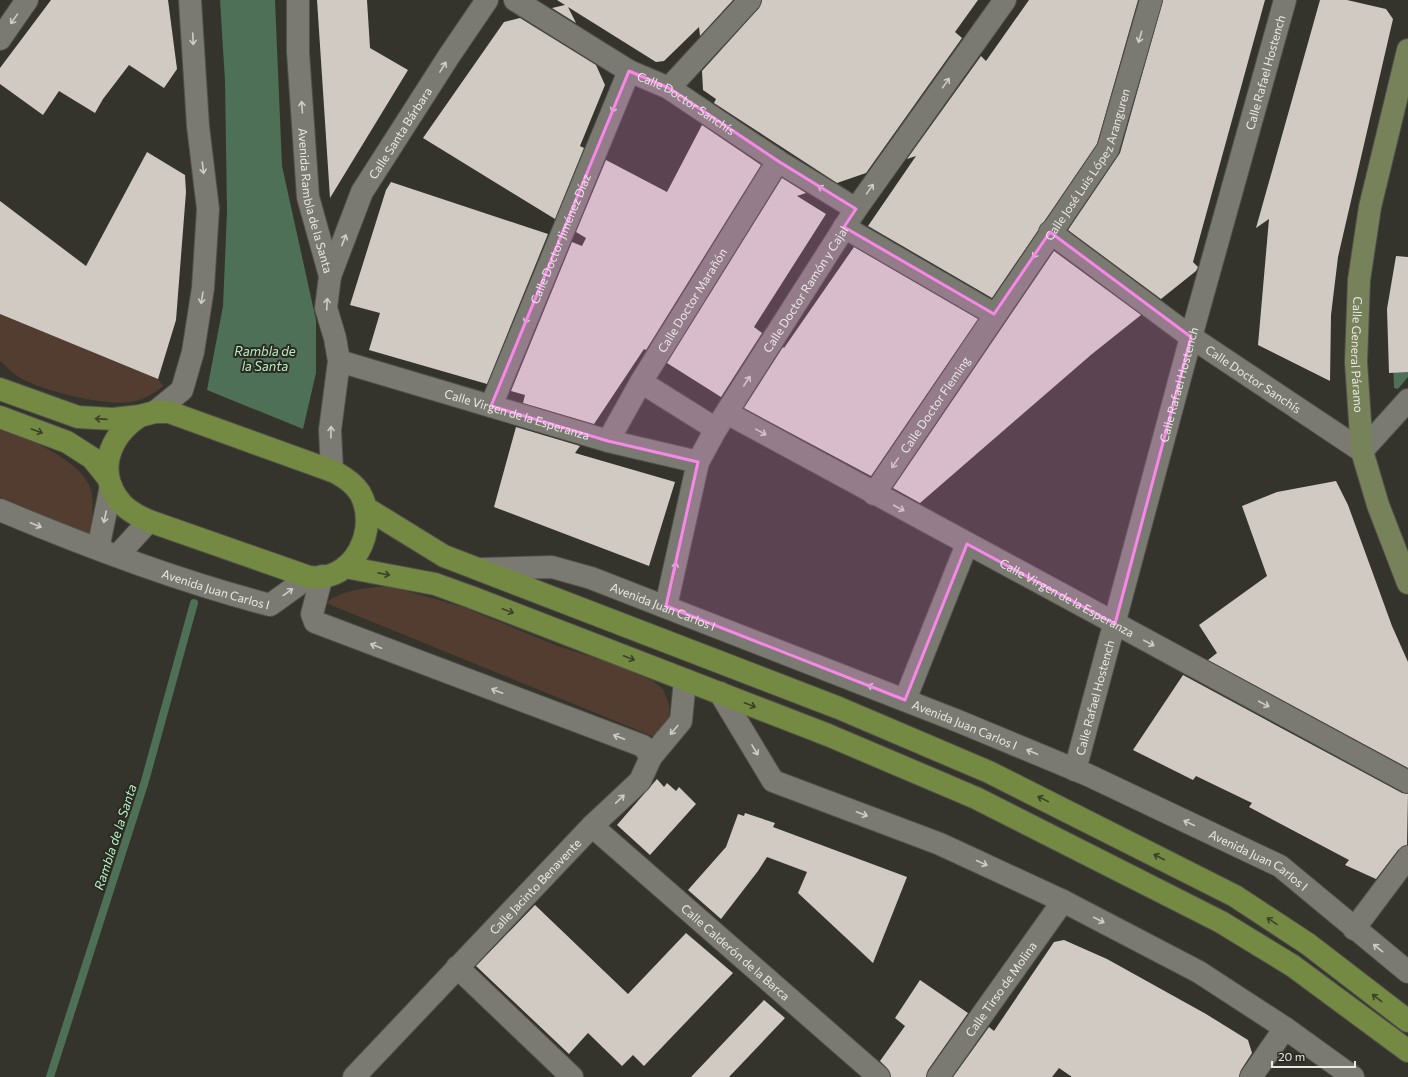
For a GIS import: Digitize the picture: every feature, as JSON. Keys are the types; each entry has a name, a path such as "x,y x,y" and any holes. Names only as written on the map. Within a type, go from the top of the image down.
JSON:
{"main road":[{"path":"0,389 78,417 113,419 169,412 184,416 332,470 348,480 360,493 366,508 368,524 365,540 357,555 346,566 331,574 316,576 149,521 134,514 123,505 110,482 92,458 67,442 0,417"},
{"path":"110,482 107,464 110,449 117,436 127,424 147,414"},
{"path":"366,508 444,556 839,708 989,772 1235,896 1308,944 1408,1022"},
{"path":"346,566 435,584 828,735 976,798 1221,922 1293,966 1408,1051"}],"street":[{"path":"0,39 28,0"},
{"path":"147,414 182,390 193,352 203,288 208,209 198,126 190,0"},
{"name":"Avenida Rambla de la Santa","path":"298,0 298,52 308,197 330,276 326,308 335,338 339,361 330,430 332,470"},
{"name":"Calle Santa Bárbara","path":"330,276 362,192 449,56 488,0"},
{"name":"Calle Doctor Sanchís","path":"515,0 629,71 669,88 778,161 856,209"},
{"path":"669,88 750,0"},
{"name":"Calle Doctor Ramón y Cajal","path":"666,606 698,462 721,421 844,227 1005,0"},
{"name":"Calle José Luis López Aranguren","path":"994,314 1108,149 1151,0"},
{"name":"Calle Rafael Hostench","path":"1075,770 1191,337 1285,0"},
{"name":"Calle General Páramo","path":"1408,50 1370,207 1359,280 1356,362 1362,451 1378,505 1408,583"},
{"name":"Calle Doctor Jiménez Díaz","path":"490,406 629,71"},
{"name":"Calle Doctor Marañón","path":"608,441 641,382 778,161"},
{"path":"844,227 994,314"},
{"name":"Calle Doctor Sanchís","path":"1050,232 1191,337 1362,451"},
{"name":"Calle Doctor Fleming","path":"874,494 994,314"},
{"name":"Calle Virgen de la Esperanza","path":"339,361 608,441 698,462"},
{"name":"Calle Virgen de la Esperanza","path":"641,382 874,494 1408,782"},
{"path":"1362,451 1408,400"},
{"path":"108,552 110,482"},
{"name":"Avenida Juan Carlos I","path":"0,510 108,552 241,597 270,605 316,576"},
{"path":"108,552 149,521"},
{"path":"905,700 967,544"},
{"name":"Avenida Juan Carlos I","path":"481,569 552,567 591,578 905,700 1075,770 1280,866 1354,929 1408,972"},
{"path":"316,576 312,614 315,622 643,746 651,757"},
{"name":"Calle Jacinto Benavente","path":"354,1077 592,826 640,781 651,757 681,721 685,680"},
{"path":"720,693 773,781 940,844 1064,901 1199,972 1285,1028 1353,1077"},
{"name":"Calle Calderón de la Barca","path":"592,826 879,1077"},
{"path":"1354,929 1408,857"},
{"name":"Calle Tirso de Molina","path":"938,1077 1064,901"},
{"path":"457,967 572,1077"},
{"path":"1251,1077 1285,1028"}],"highlighted area":[{"path":"629,71 669,88 778,161 856,209 844,227 994,314 1050,232 1191,337 1115,624 967,544 905,700 666,606 698,462 608,441 491,406"}],"shaded area":[{"path":"0,314 158,379 163,386 150,395 136,401 124,403 76,397 43,388 16,375 0,361"},
{"path":"0,427 54,453 80,472 88,482 93,500 90,538 0,497"},
{"path":"389,586 463,607 558,646 617,665 653,681 663,689 669,704 669,717 657,738 326,603 332,598 348,592"}],"water":[{"name":"Rambla de la Santa","path":"220,0 275,0 282,166 316,320 316,373 303,429 207,390 223,306 227,212 225,81"},
{"path":"1408,358 1408,377 1398,389 1394,388 1393,359"}],"building":[{"path":"51,0 168,0 177,69 164,88 129,65 103,99 95,113 59,91 43,115 0,84 0,68"},
{"path":"317,0 367,0 370,48 408,70 330,198"},
{"path":"557,0 733,0 700,36 699,27 664,61 656,62 568,7 576,23 552,8 565,5"},
{"path":"762,0 978,0 955,32 962,38 866,173 837,183 714,103 716,99 703,90 702,71 759,8"},
{"path":"1029,0 1138,0 1097,144 992,298 868,226 916,156 907,159 981,56 986,61"},
{"path":"1163,0 1265,0 1193,262 1198,267 1196,271 1161,299 1068,230 1120,153"},
{"path":"1320,0 1347,0 1386,9 1393,19 1338,257 1331,315 1330,381 1258,345 1269,219 1256,228"},
{"path":"520,18 596,65 605,85 580,146 584,148 555,219 423,138 504,22"},
{"path":"702,125 761,165 646,350 644,349 594,424 523,403 525,395 511,391 572,242 582,246 586,238 576,232 606,160 667,192"},
{"path":"147,152 185,175 186,192 176,320 158,379 0,314 0,201 86,266"},
{"path":"782,178 806,193 797,196 826,214 754,327 762,333 721,397 667,363"},
{"path":"391,182 548,234 487,384 369,350 380,313 350,305 386,190"},
{"path":"854,247 978,319 871,476 744,408 783,347 784,348"},
{"path":"1054,251 1141,315 1092,354 920,503 893,488"},
{"path":"1396,256 1408,257 1408,372 1389,373 1387,309"},
{"path":"516,427 580,446 575,453 675,482 649,566 494,507"},
{"path":"1336,481 1348,505 1392,626 1408,662 1408,768 1208,660 1217,653 1199,625 1267,576 1242,506 1277,492"},
{"path":"1183,675 1402,793 1408,794 1407,845 1398,850 1376,879 1345,865 1349,860 1249,807 1252,803 1196,776 1193,780 1133,750"},
{"path":"657,779 664,787 667,783 676,791 679,787 696,804 650,855 617,825"},
{"path":"745,813 775,823 773,827 907,877 873,963 798,893 807,872 767,857 721,919 688,890 726,847 738,814 744,816"},
{"path":"535,905 628,994 686,933 733,973 644,1066 633,1055 622,1066 588,1033 569,1054 476,966"},
{"path":"1064,940 1107,959 1206,1014 1248,1040 1252,1053 1241,1070 1239,1077 1072,1077 1059,1068 1052,1077 953,1077 989,1027 994,1031 1054,942"},
{"path":"920,980 968,1013 928,1070 926,1077 891,1077 887,1068 880,1061 905,1026 895,1018"},
{"path":"764,1000 785,1018 729,1077 691,1077"}],"waterway":[{"name":"Rambla de la Santa","path":"50,1077 145,781 194,603"}]}
